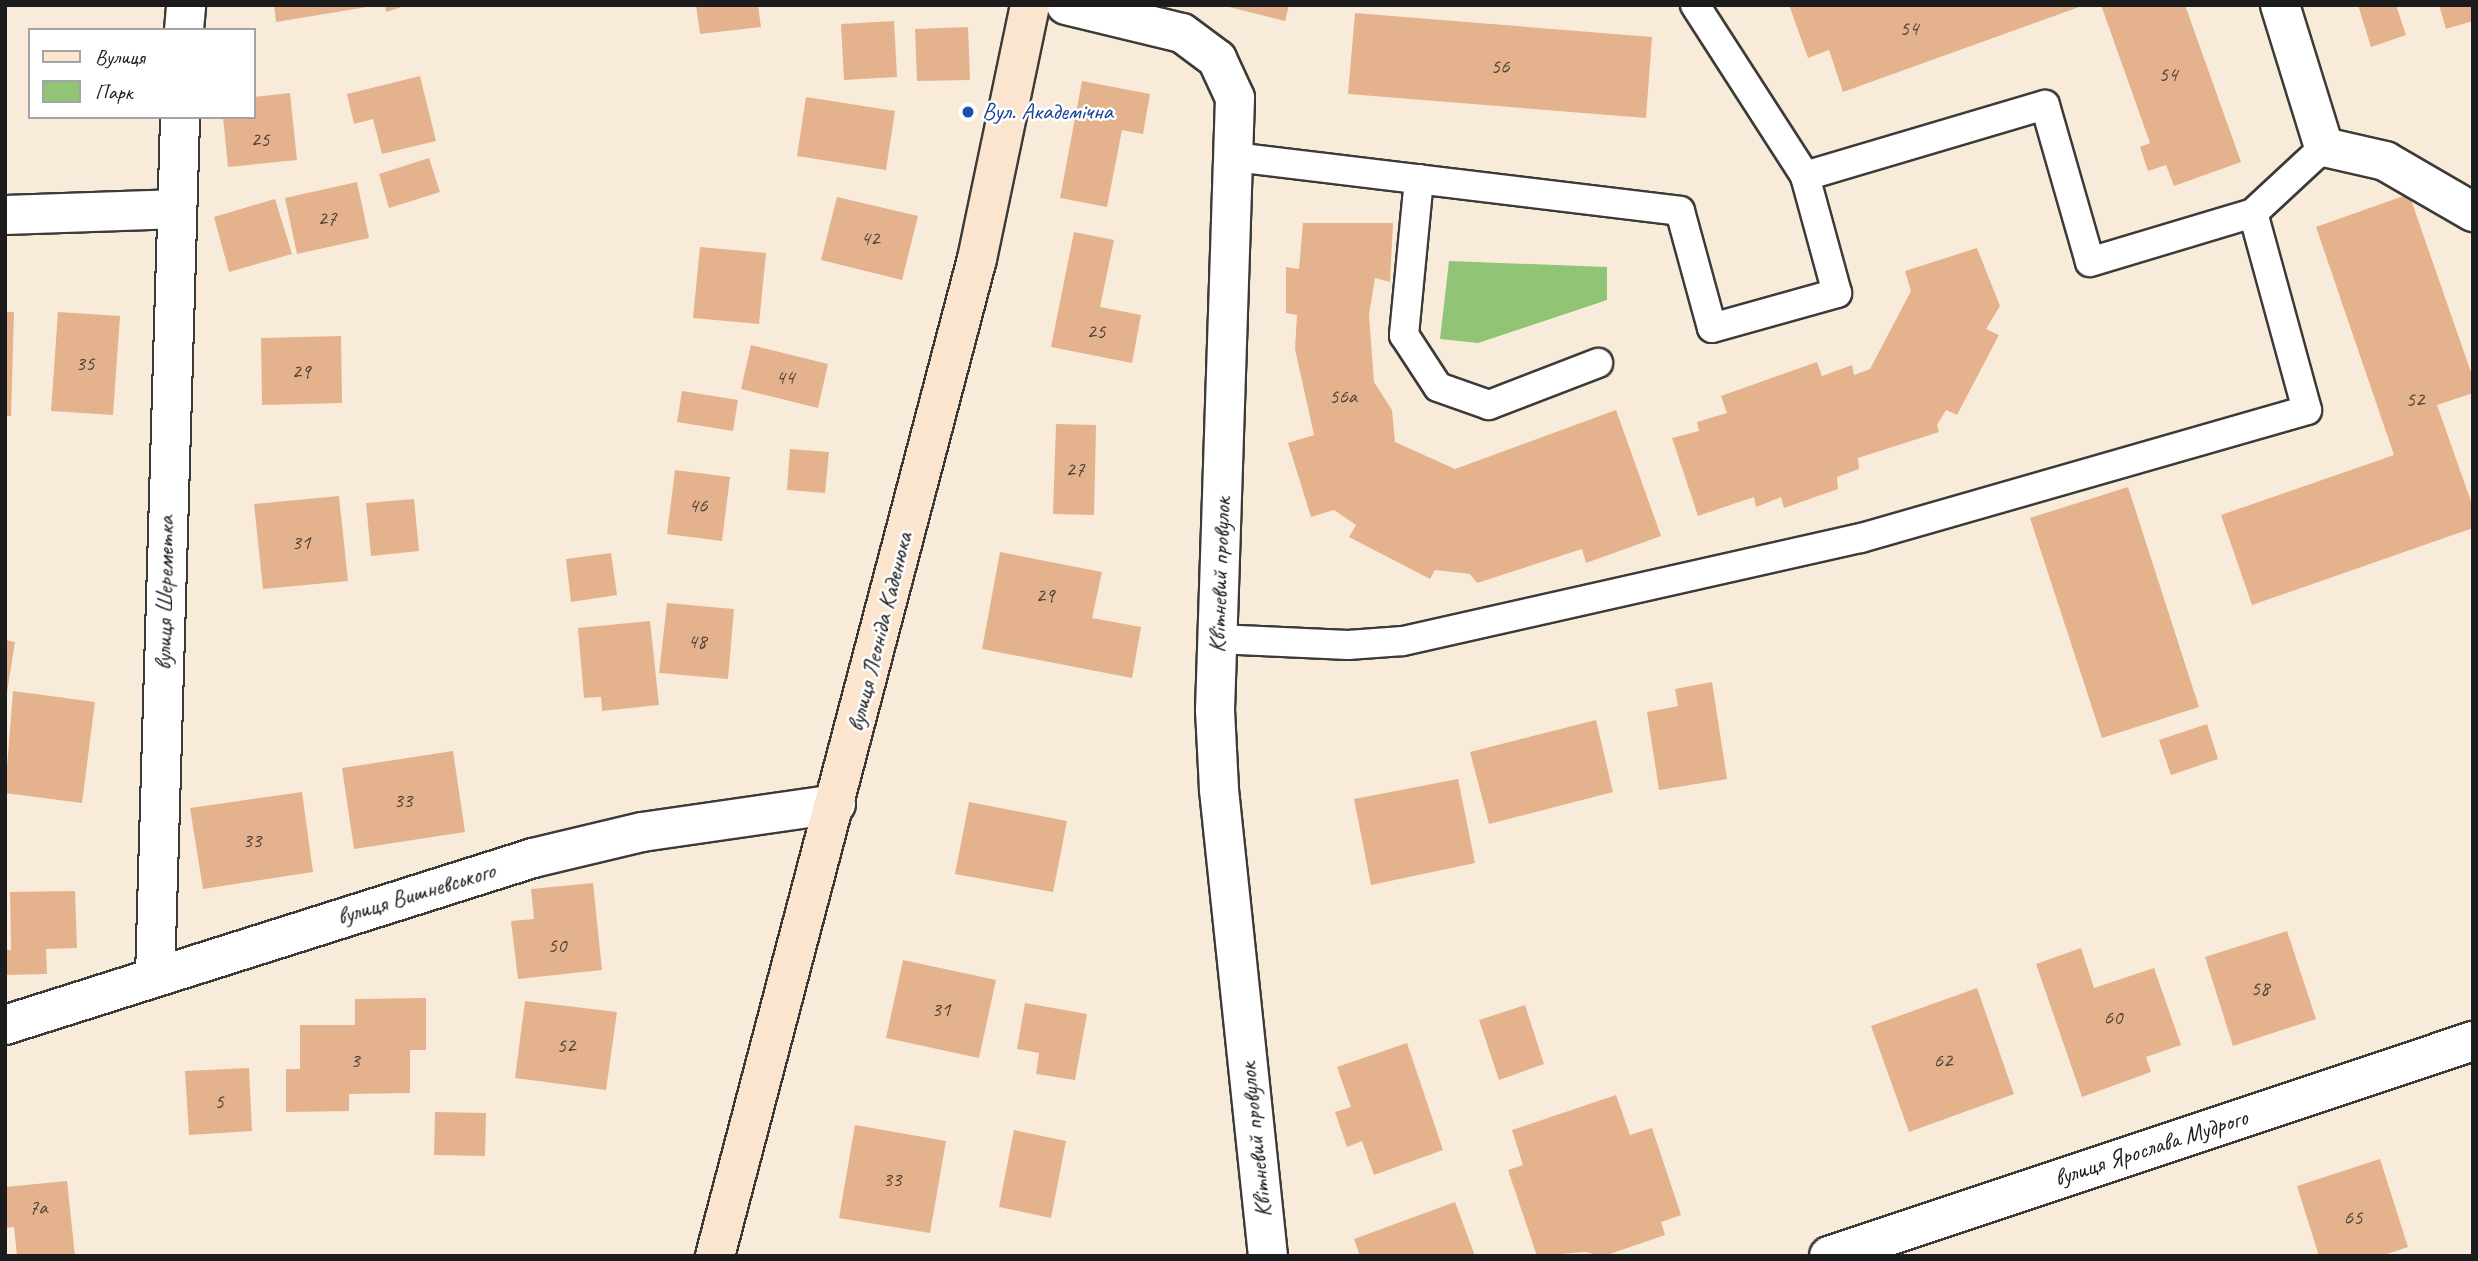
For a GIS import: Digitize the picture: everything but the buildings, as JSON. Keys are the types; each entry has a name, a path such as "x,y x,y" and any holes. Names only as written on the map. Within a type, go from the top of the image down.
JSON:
{"street":[{"path":"184,28 186,5"},
{"name":"вулиця Леоніда Каденюка","path":"715,1256 836,804 976,259 1030,5"},
{"name":"Квітневий провулок","path":"1066,5 1182,33 1202,44 1217,59 1235,98 1217,639 1219,789 1268,1256"},
{"path":"2280,5 2324,147 2385,161 2473,212"},
{"name":"вулиця Шереметка","path":"155,977 175,209 180,119"},
{"path":"5,215 175,209"},
{"name":"вулиця Вишневського","path":"5,1025 533,858 642,832 836,804"},
{"name":"вулиця Ярослава Мудрого","path":"1829,1256 2473,1041"}],"lane":[{"path":"1235,157 1680,211 1712,328 1837,293 1805,176 1695,5"},
{"path":"1805,176 2045,105 2090,262 2253,214 2324,147"},
{"path":"1419,179 1404,335 1438,387 1489,405 1598,363"},
{"path":"1217,639 1348,645 1403,641 1861,538 2306,410 2253,214"}],"green space":[{"path":"1449,261 1607,267 1607,300 1478,343 1440,339"}],"place":[{"name":"Вул. Академічна","path":"968,112"}]}
